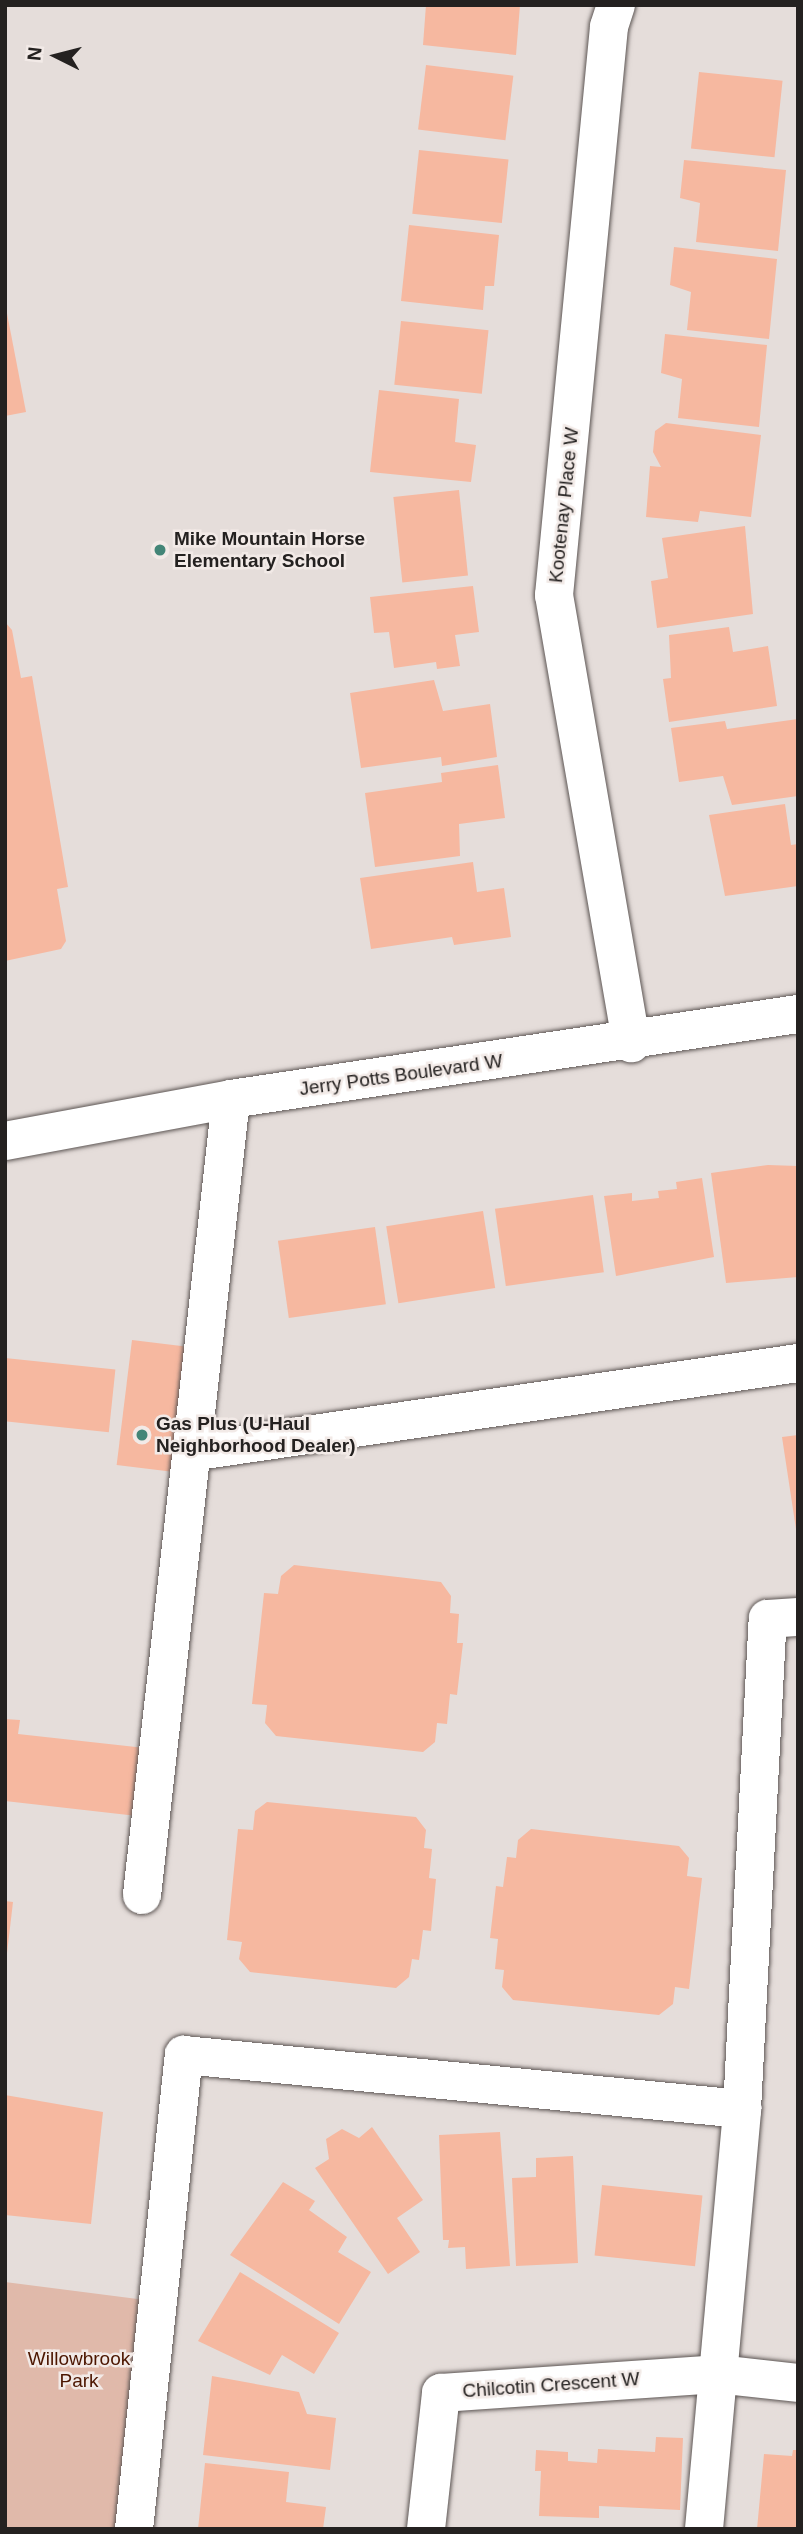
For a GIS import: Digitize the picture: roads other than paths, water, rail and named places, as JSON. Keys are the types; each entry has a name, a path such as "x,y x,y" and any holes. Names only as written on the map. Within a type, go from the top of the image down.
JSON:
{"street":[{"name":"Kootenay Place W","path":"616,5 610,27 554,595 631,1043"},
{"name":"Jerry Potts Boulevard W","path":"5,1141 231,1100 631,1043 798,1014"},
{"path":"142,1895 231,1100"},
{"path":"191,1452 798,1363"},
{"path":"704,2529 783,1618"},
{"path":"134,2529 184,2055 742,2109"},
{"name":"Chilcotin Crescent W","path":"426,2529 441,2393 717,2374 798,2383"}],"place":[{"name":"Mike Mountain Horse Elementary School","path":"160,550"},
{"name":"Gas Plus (U-Haul Neighborhood Dealer)","path":"142,1435"}],"park label":[{"name":"Willowbrook Park","path":"79,2370"}]}
